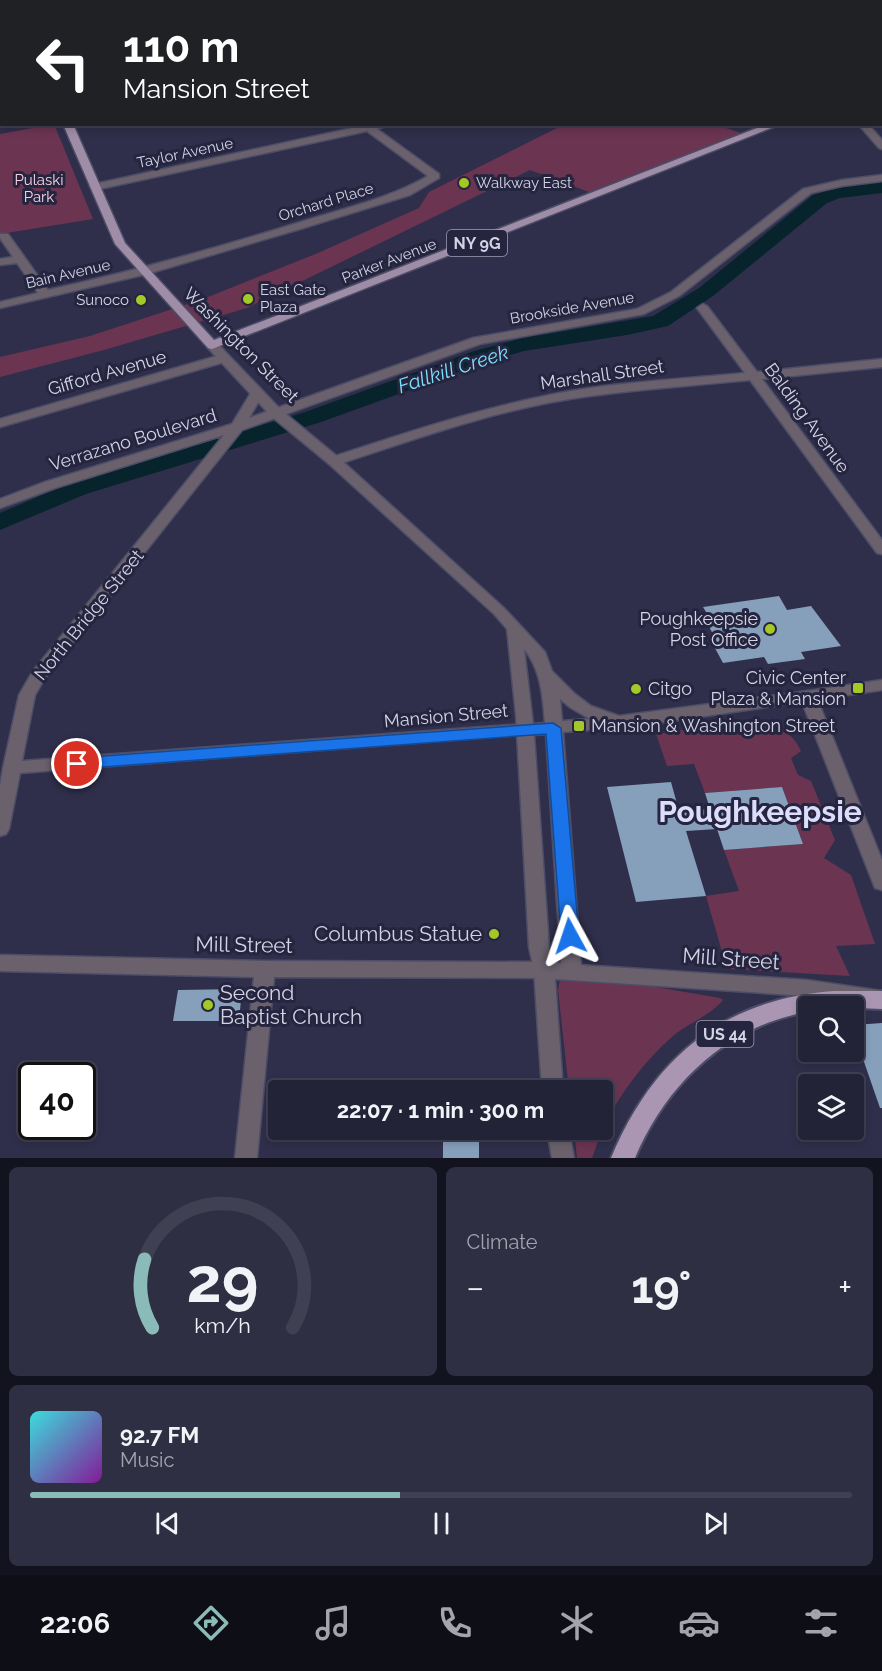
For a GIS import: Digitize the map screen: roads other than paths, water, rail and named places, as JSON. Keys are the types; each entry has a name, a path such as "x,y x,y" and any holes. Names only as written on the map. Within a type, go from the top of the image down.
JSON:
{"highway":[{"name":"US 44","path":"623,1158 641,1117 660,1089 682,1064 722,1036 766,1014 801,1004 835,1000 882,1000"}],"main road":[{"name":"Washington Street","path":"69,126 120,244 143,272 212,345"},
{"name":"Parker Avenue","path":"212,345 772,126"}],"street":[{"name":"Taylor Avenue","path":"95,187 378,126"},
{"path":"864,126 882,146"},
{"name":"Orchard Place","path":"143,272 389,198 417,187 435,176 369,128"},
{"name":"Brookside Avenue","path":"279,414 490,338 624,316 654,306 675,294 807,191 882,178"},
{"path":"4,236 45,294"},
{"path":"0,262 20,259"},
{"name":"Bain Avenue","path":"0,305 143,272"},
{"name":"Balding Avenue","path":"703,308 882,550"},
{"name":"Washington Street","path":"212,345 257,394 485,597 534,649 542,662 550,692 572,973"},
{"name":"Gifford Avenue","path":"0,423 224,358"},
{"name":"Marshall Street","path":"334,461 482,414 559,397 882,363"},
{"name":"North Bridge Street","path":"0,829 27,695 39,675 212,460 237,427 257,394"},
{"name":"Verrazano Boulevard","path":"0,504 50,485 279,414"},
{"path":"514,630 525,730 539,947 544,970 551,1080"},
{"path":"542,662 560,690 574,703 596,715 622,722"},
{"name":"Mansion Street","path":"12,768 622,722 882,685"},
{"path":"808,696 882,883"},
{"name":"Mill Street","path":"0,963 265,969 544,970 784,986 882,1000"},
{"path":"246,1158 265,969"},
{"path":"560,1140 563,1158"}],"waterway":[{"name":"Fallkill Creek","path":"0,522 77,489 313,417 482,356 523,345 627,329 660,321 706,292 820,199 837,193 882,187"}],"place":[{"name":"Walkway East","path":"464,183"},
{"name":"East Gate Plaza","path":"248,299"},
{"name":"Sunoco","path":"141,300"},
{"name":"Poughkeepsie Post Office","path":"770,629"},
{"name":"Civic Center Plaza & Mansion","path":"858,688"},
{"name":"Citgo","path":"636,689"},
{"name":"Mansion & Washington Street","path":"579,726"},
{"name":"Columbus Statue","path":"494,934"},
{"name":"Second Baptist Church","path":"208,1005"}],"district":[{"name":"Poughkeepsie","path":"760,812"}],"park label":[{"name":"Pulaski Park","path":"39,188"}]}
